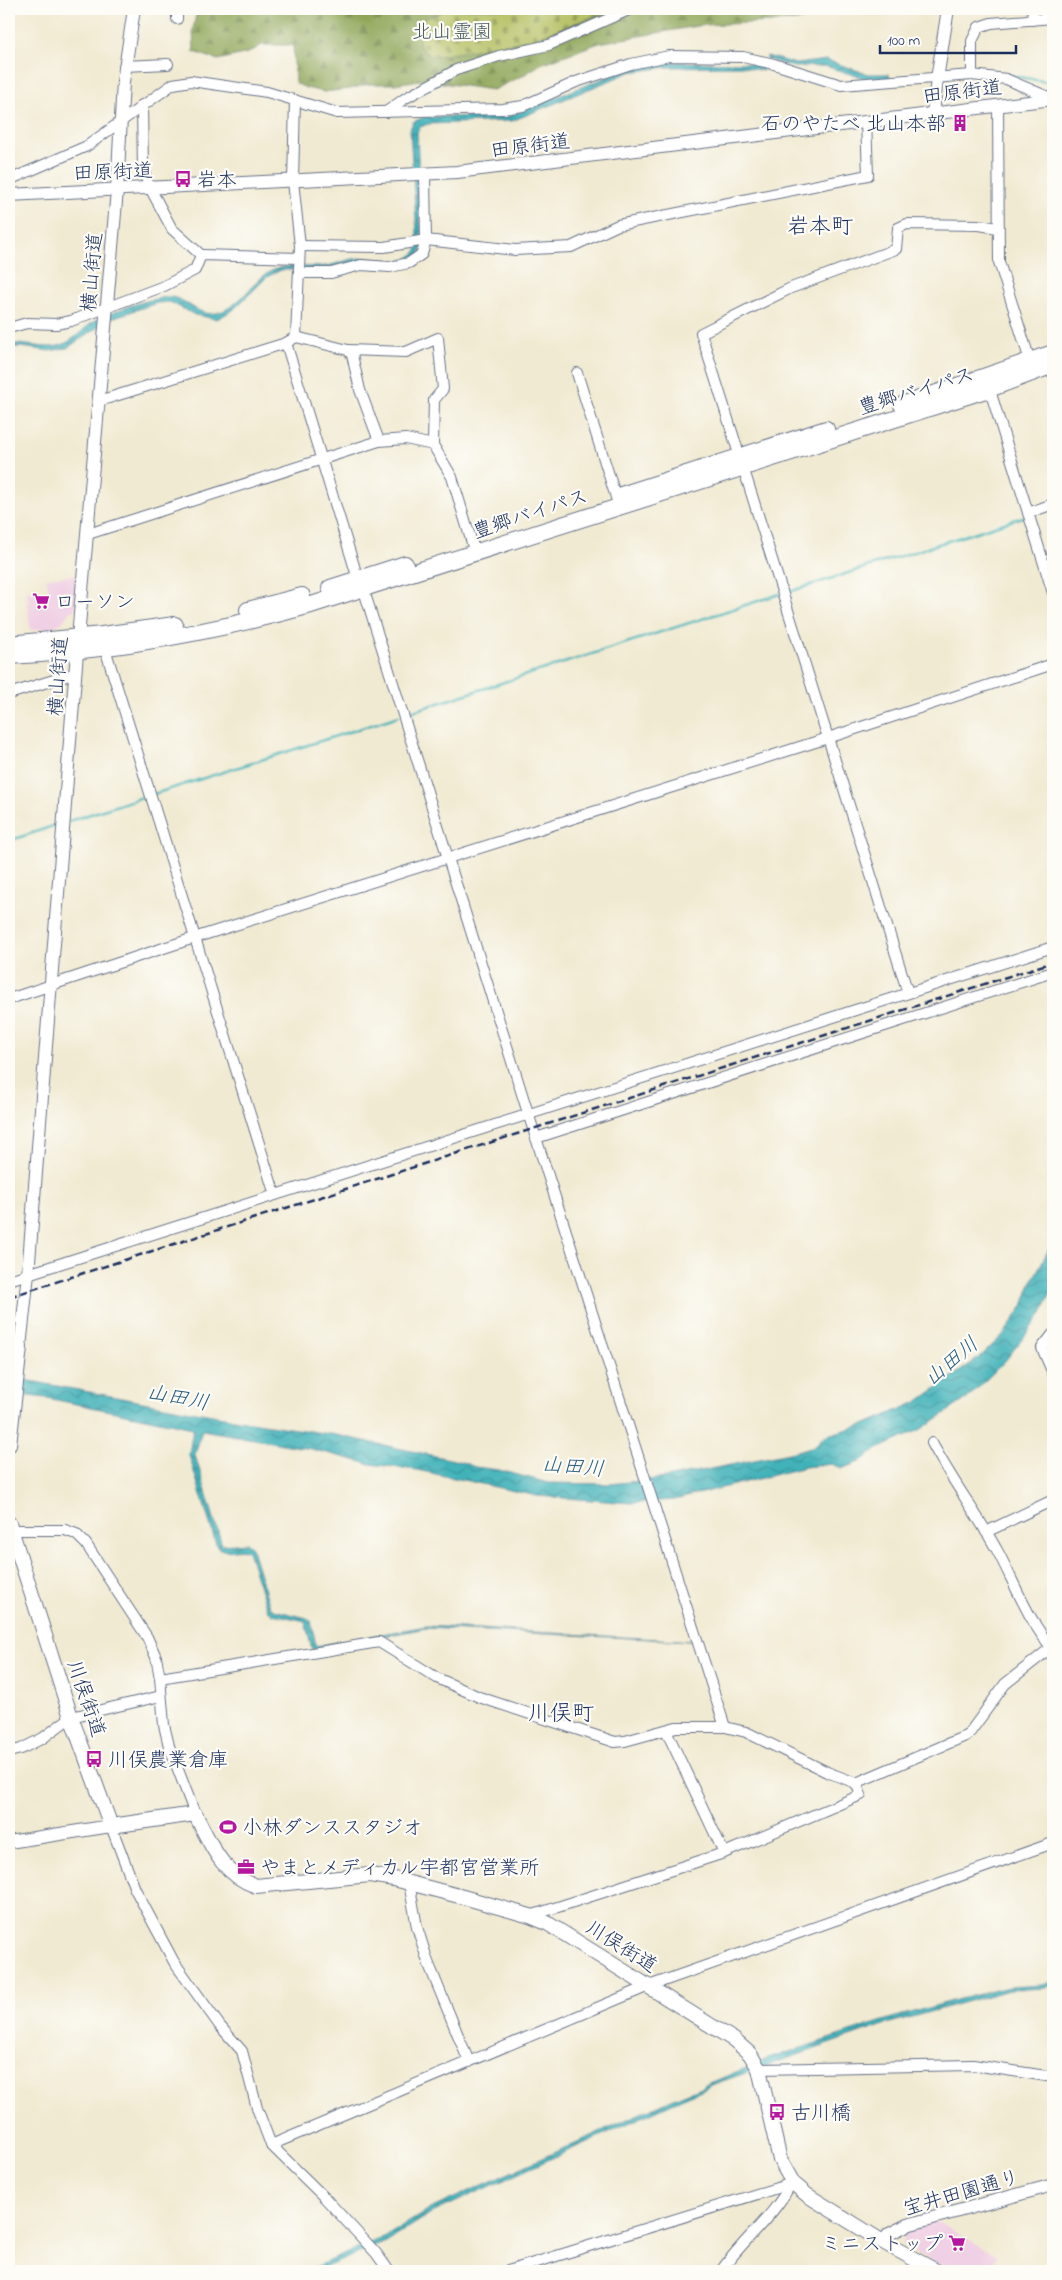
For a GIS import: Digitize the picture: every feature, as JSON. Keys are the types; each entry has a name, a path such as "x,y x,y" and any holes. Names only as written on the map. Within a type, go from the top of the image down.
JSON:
{"main road":[{"name":"豊郷バイパス","path":"9,644 103,642 295,598 361,585 987,383 1031,367 1053,353"},
{"name":"豊郷バイパス","path":"1031,367 1053,365"},
{"name":"豊郷バイパス","path":"9,656 78,643"},
{"path":"9,1445 19,1364 15,1346"},
{"name":"川俣街道","path":"10,1527 71,1717 111,1826"},
{"path":"111,1826 195,1814"},
{"name":"川俣街道","path":"195,1814 221,1861 230,1873 242,1882 256,1886 370,1875 412,1883 530,1916 560,1931 734,2040 750,2054 759,2069 780,2160 791,2184 883,2242 936,2271"}],"street":[{"name":"横山街道","path":"15,1346 28,1274 78,643 117,190 124,66 134,9"},
{"path":"386,112 404,99 456,70 499,56 549,45 630,9"},
{"path":"933,113 936,79 948,9"},
{"path":"1032,20 1033,9"},
{"path":"972,75 972,41 979,27 991,23 1053,18"},
{"path":"9,180 87,146 173,84 190,81 267,92 337,113 503,109 522,106 576,82 631,64 669,56 743,57 774,64 841,85 972,75 1006,79 1053,99"},
{"path":"124,66 168,64"},
{"name":"田原街道","path":"9,195 425,175 539,164 866,121 1053,99"},
{"path":"295,100 293,182 300,246 296,337"},
{"path":"142,105 143,170 150,188 172,229 201,255 299,258"},
{"path":"998,105 999,262 1031,367"},
{"path":"300,246 384,247 426,240 515,250 571,247 618,225 868,175 866,121"},
{"path":"299,273 331,273 361,265 390,267 409,264 422,254 426,240 425,175"},
{"path":"908,993 701,333 791,288 896,249 898,228 907,224 979,225 998,228"},
{"path":"9,328 27,323 56,324 71,321 107,308 164,286 195,270 201,255"},
{"path":"99,401 286,343 296,337 348,350 406,352 438,338 443,389 434,400 434,445 452,477 474,548"},
{"path":"286,343 447,859 725,1727"},
{"path":"348,350 352,355 360,390 379,441"},
{"path":"577,373 617,502"},
{"path":"987,383 1053,593"},
{"path":"88,534 379,441 406,439 434,445"},
{"path":"1028,513 1053,504"},
{"path":"103,642 275,1194"},
{"path":"9,1000 194,938 828,738 1053,664"},
{"path":"9,694 76,673"},
{"path":"9,1280 1053,946"},
{"path":"536,1138 1053,972"},
{"path":"1053,1334 1042,1348 1053,1373"},
{"path":"160,1678 379,1642 437,1678 479,1697 615,1742 676,1728 725,1727 746,1732 827,1772 856,1783 968,1735 1005,1684 1052,1648 1041,1633 986,1532 948,1473 932,1443"},
{"path":"986,1532 1053,1500"},
{"name":"川俣街道","path":"10,1527 65,1530 76,1534 86,1544 147,1637 156,1657 160,1678 164,1725 169,1746 195,1814"},
{"path":"9,1752 21,1749 43,1738 71,1717 161,1696"},
{"path":"666,1730 724,1853"},
{"path":"530,1916 724,1853 861,1794 856,1783"},
{"path":"9,1842 111,1826 135,1889 174,1962 220,2026 242,2051 257,2108 271,2145 300,2171 363,2239 389,2271"},
{"path":"271,2145 649,1986 1053,1843"},
{"path":"412,1883 410,1888 417,1927 428,1962 469,2062"},
{"path":"759,2069 973,2065 1053,2077"},
{"path":"508,2271 791,2184"},
{"path":"721,2271 733,2253 764,2222 784,2197 791,2184"},
{"name":"宝井田園通り","path":"883,2242 889,2234 907,2225 1053,2185"}],"shaded area":[{"path":"77,575 75,611 70,611 62,623 50,628 30,630 27,591 48,590 47,578"},
{"path":"935,2221 997,2255 987,2271 948,2271 902,2245 903,2237 907,2231"}],"green space":[{"path":"197,9 824,9 824,14 796,21 703,25 599,43 541,64 522,76 493,90 420,80 395,84 368,84 350,89 324,92 306,88 295,83 293,45 262,45 248,53 218,60 194,52 193,30"},
{"name":"北山霊園","path":"448,9 613,9 530,40 433,57 421,49 417,32 424,19"}],"water":[{"path":"767,56 796,64 826,60 868,74 889,74 890,79 870,80 825,66 794,67 766,59"},
{"path":"668,62 746,63 764,66 763,71 742,66 668,67 630,72 512,121 428,124 420,127 417,133 422,248 419,255 400,263 360,262 347,263 329,269 281,270 267,277 233,310 217,319 195,315 170,302 157,303 112,318 67,348 49,351 21,347 9,348 9,344 47,347 64,344 95,321 133,305 159,298 171,297 178,299 206,313 220,312 237,302 258,280 275,269 294,266 326,266 358,258 393,261 407,258 418,248 410,130 413,122 424,117 509,116 629,68"},
{"path":"1053,1235 1053,1289 1041,1315 1005,1361 968,1398 920,1430 878,1449 859,1462 841,1469 832,1464 805,1467 674,1500 632,1503 537,1496 417,1470 370,1464 311,1449 202,1430 195,1455 222,1545 247,1543 251,1546 270,1607 274,1610 307,1618 311,1621 316,1646 426,1626 692,1641 426,1628 312,1650 305,1621 273,1614 267,1609 248,1551 240,1549 225,1550 217,1547 189,1455 193,1428 47,1398 9,1394 9,1377 250,1422 336,1435 459,1461 475,1467 499,1470 549,1483 610,1484 666,1478 794,1452 814,1446 824,1436 866,1424 917,1402 980,1357 1004,1334 1023,1306 1031,1283 1051,1245"},
{"path":"1053,1981 1053,1985 1045,1988 1009,1990 890,2023 714,2084 430,2214 386,2242 316,2271 306,2271 388,2235 430,2209 674,2098 765,2060 892,2018 956,2000 1008,1987 1042,1985"}],"waterway":[{"path":"1008,75 1053,83"},
{"path":"786,593 1026,516"},
{"path":"404,714 780,594"},
{"path":"154,794 399,716"},
{"path":"69,821 149,795"},
{"path":"9,841 59,824"}],"railway":[{"path":"9,1297 1053,962"}],"place":[{"name":"石のやたべ 北山本部","path":"960,123"},
{"name":"岩本","path":"183,179"},
{"name":"ローソン","path":"41,601"},
{"name":"川俣農業倉庫","path":"94,1759"},
{"name":"小林ダンススタジオ","path":"228,1827"},
{"name":"やまとメディカル宇都宮営業所","path":"246,1867"},
{"name":"古川橋","path":"777,2112"},
{"name":"ミニストップ","path":"957,2243"}],"district":[{"name":"岩本町","path":"820,225"},
{"name":"川俣町","path":"561,1712"}],"water label":[{"name":"山田川","path":"951,1361"},
{"name":"山田川","path":"178,1397"},
{"name":"山田川","path":"573,1466"}]}
